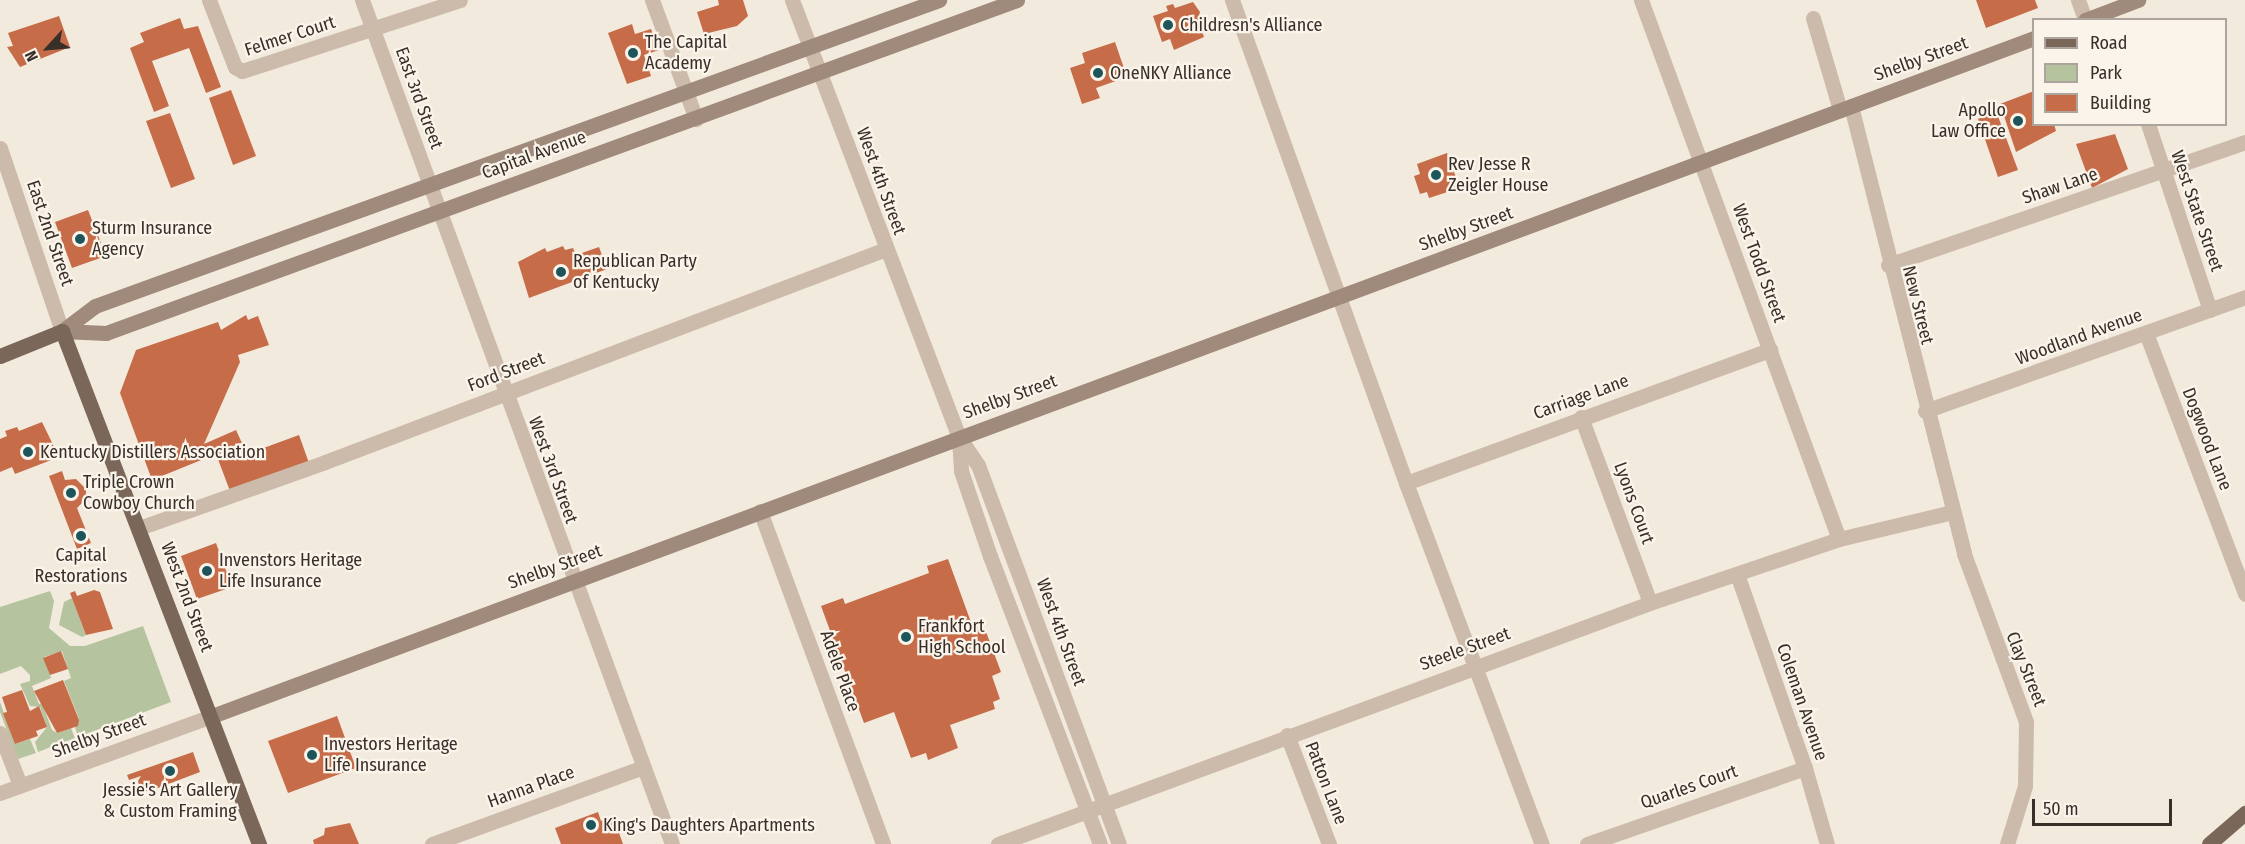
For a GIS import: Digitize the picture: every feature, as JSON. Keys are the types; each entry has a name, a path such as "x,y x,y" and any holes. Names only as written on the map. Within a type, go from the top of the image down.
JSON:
{"main road":[{"name":"Capital Avenue","path":"0,356 62,332"},
{"name":"West 2nd Street","path":"62,332 212,716 259,844"},
{"path":"2208,844 2245,813"}],"street":[{"name":"Felmer Court","path":"209,0 235,67 242,71 460,0"},
{"name":"East 3rd Street","path":"362,0 440,210"},
{"path":"652,0 696,118"},
{"name":"West 4th Street","path":"792,0 959,437 978,465 1119,844"},
{"name":"Capital Avenue","path":"62,332 95,306 686,92 809,45 939,0"},
{"name":"Capital Avenue","path":"62,332 106,333 1017,0"},
{"path":"1233,0 1406,483 1473,666 1542,844"},
{"name":"West Todd Street","path":"1641,0 1839,539"},
{"path":"2078,0 2085,18"},
{"path":"2092,18 2111,15 2138,0"},
{"name":"New Street","path":"1813,18 1845,108 1952,512"},
{"name":"Shelby Street","path":"0,793 2032,39"},
{"name":"West State Street","path":"2149,126 2210,310"},
{"name":"Shaw Lane","path":"1888,265 2245,142"},
{"name":"East 2nd Street","path":"0,148 62,332"},
{"name":"West 3rd Street","path":"440,210 504,393 672,844"},
{"name":"Ford Street","path":"139,528 886,249"},
{"name":"Woodland Avenue","path":"1925,411 2245,297"},
{"name":"Dogwood Lane","path":"2146,333 2245,594"},
{"name":"Carriage Lane","path":"1406,483 1581,417 1770,350"},
{"name":"Lyons Court","path":"1581,417 1650,603"},
{"name":"West 4th Street","path":"959,437 962,471 990,556 1100,844"},
{"name":"Adele Place","path":"760,511 884,844"},
{"name":"Steele Street","path":"998,844 1473,666 1650,603 1839,539 1952,512"},
{"name":"Clay Street","path":"1952,512 1978,600 2006,662 2026,722 2025,786 2007,844"},
{"name":"Coleman Avenue","path":"1737,574 1805,768 1827,844"},
{"path":"0,733 20,785"},
{"name":"Patton Lane","path":"1287,735 1329,844"},
{"name":"Hanna Place","path":"432,844 643,767"},
{"name":"Quarles Court","path":"1587,844 1805,768"}],"green space":[{"path":"50,591 54,601 49,628 70,646 85,646 143,626 171,702 78,737 75,727 79,719 64,681 71,678 62,651 44,657 51,678 32,686 39,704 42,703 52,730 57,733 71,728 75,738 38,752 35,742 47,727 40,707 30,706 20,684 30,681 30,675 21,666 0,674 0,607"},
{"path":"72,598 86,635 82,637 59,625 64,602"},
{"path":"0,702 15,744 30,739 36,753 18,759 0,712"}],"building":[{"path":"718,0 743,0 748,16 737,26 704,34 697,12 719,5"},
{"path":"1976,0 2035,0 2038,8 1986,28"},
{"path":"1193,2 1200,12 1198,19 1204,37 1174,50 1170,39 1162,42 1153,16 1168,11 1166,6 1173,4 1175,8"},
{"path":"59,16 70,47 20,67 7,47 13,46 8,33"},
{"path":"180,18 184,29 198,26 221,87 206,93 189,48 152,61 169,106 154,112 130,48 144,42 140,33"},
{"name":"The Capital Academy","path":"632,24 635,34 651,29 659,50 644,55 651,76 627,84 608,33"},
{"name":"OneNKY Alliance","path":"1115,42 1127,77 1096,88 1100,98 1082,104 1070,68 1085,63 1082,53"},
{"path":"231,90 256,156 233,165 209,98"},
{"name":"Apollo Law Office","path":"2032,92 2032,126 2055,126 2056,131 2016,152 2000,104"},
{"path":"1996,111 2018,170 1998,177 1978,119"},
{"path":"170,113 195,179 171,188 146,121"},
{"path":"2115,134 2128,169 2092,188 2076,144"},
{"name":"Rev Jesse R Zeigler House","path":"1447,153 1460,188 1429,198 1427,192 1420,194 1414,176 1420,174 1417,164"},
{"name":"Sturm Insurance Agency","path":"88,210 106,256 72,268 55,222"},
{"name":"Republican Party of Kentucky","path":"563,246 565,250 573,248 576,255 599,247 607,269 529,298 518,262 545,248 547,252"},
{"path":"246,315 248,320 258,316 269,345 238,355 240,362 204,444 236,430 247,454 299,435 309,463 230,491 216,454 152,480 120,393 136,350 218,322 221,330"},
{"name":"Kentucky Distillers Association","path":"42,422 59,457 15,474 12,467 0,472 0,439 7,436 5,431 17,427 19,431"},
{"path":"62,471 65,480 76,479 86,489 86,499 77,508 91,543 77,549 49,476"},
{"name":"Invenstors Heritage Life Insurance","path":"216,543 232,587 197,599 181,556"},
{"path":"948,559 972,625 982,621 1001,672 992,676 1000,699 993,702 995,709 950,725 958,748 928,760 926,753 911,758 894,712 864,723 821,606 843,598 845,604 929,573 927,566"},
{"path":"94,590 100,592 113,629 86,635 70,593 75,591 77,596"},
{"path":"61,651 68,669 50,675 43,658"},
{"path":"63,680 79,720 78,726 57,733 34,691"},
{"path":"22,690 30,711 39,706 47,727 36,731 38,736 15,744 3,713 7,712 2,697"},
{"name":"Investors Heritage Life Insurance","path":"337,716 356,768 288,793 268,741"},
{"name":"Jessie's Art Gallery & Custom Framing","path":"193,752 200,772 150,791 141,791 138,781 141,776 129,780 127,775"},
{"name":"King's Daughters Apartments","path":"598,812 601,821 613,816 623,844 561,844 555,828"},
{"path":"350,823 359,844 314,844 313,840 324,835 325,828"}],"place":[{"name":"Childresn's Alliance","path":"1168,25"},
{"name":"The Capital Academy","path":"633,53"},
{"name":"OneNKY Alliance","path":"1098,73"},
{"name":"Apollo Law Office","path":"2018,121"},
{"name":"Rev Jesse R Zeigler House","path":"1436,175"},
{"name":"Sturm Insurance Agency","path":"80,239"},
{"name":"Republican Party of Kentucky","path":"561,272"},
{"name":"Kentucky Distillers Association","path":"28,452"},
{"name":"Triple Crown Cowboy Church","path":"71,493"},
{"name":"Capital Restorations","path":"81,536"},
{"name":"Invenstors Heritage Life Insurance","path":"207,571"},
{"name":"Frankfort High School","path":"906,637"},
{"name":"Investors Heritage Life Insurance","path":"312,755"},
{"name":"Jessie's Art Gallery & Custom Framing","path":"170,771"},
{"name":"King's Daughters Apartments","path":"591,825"}]}
